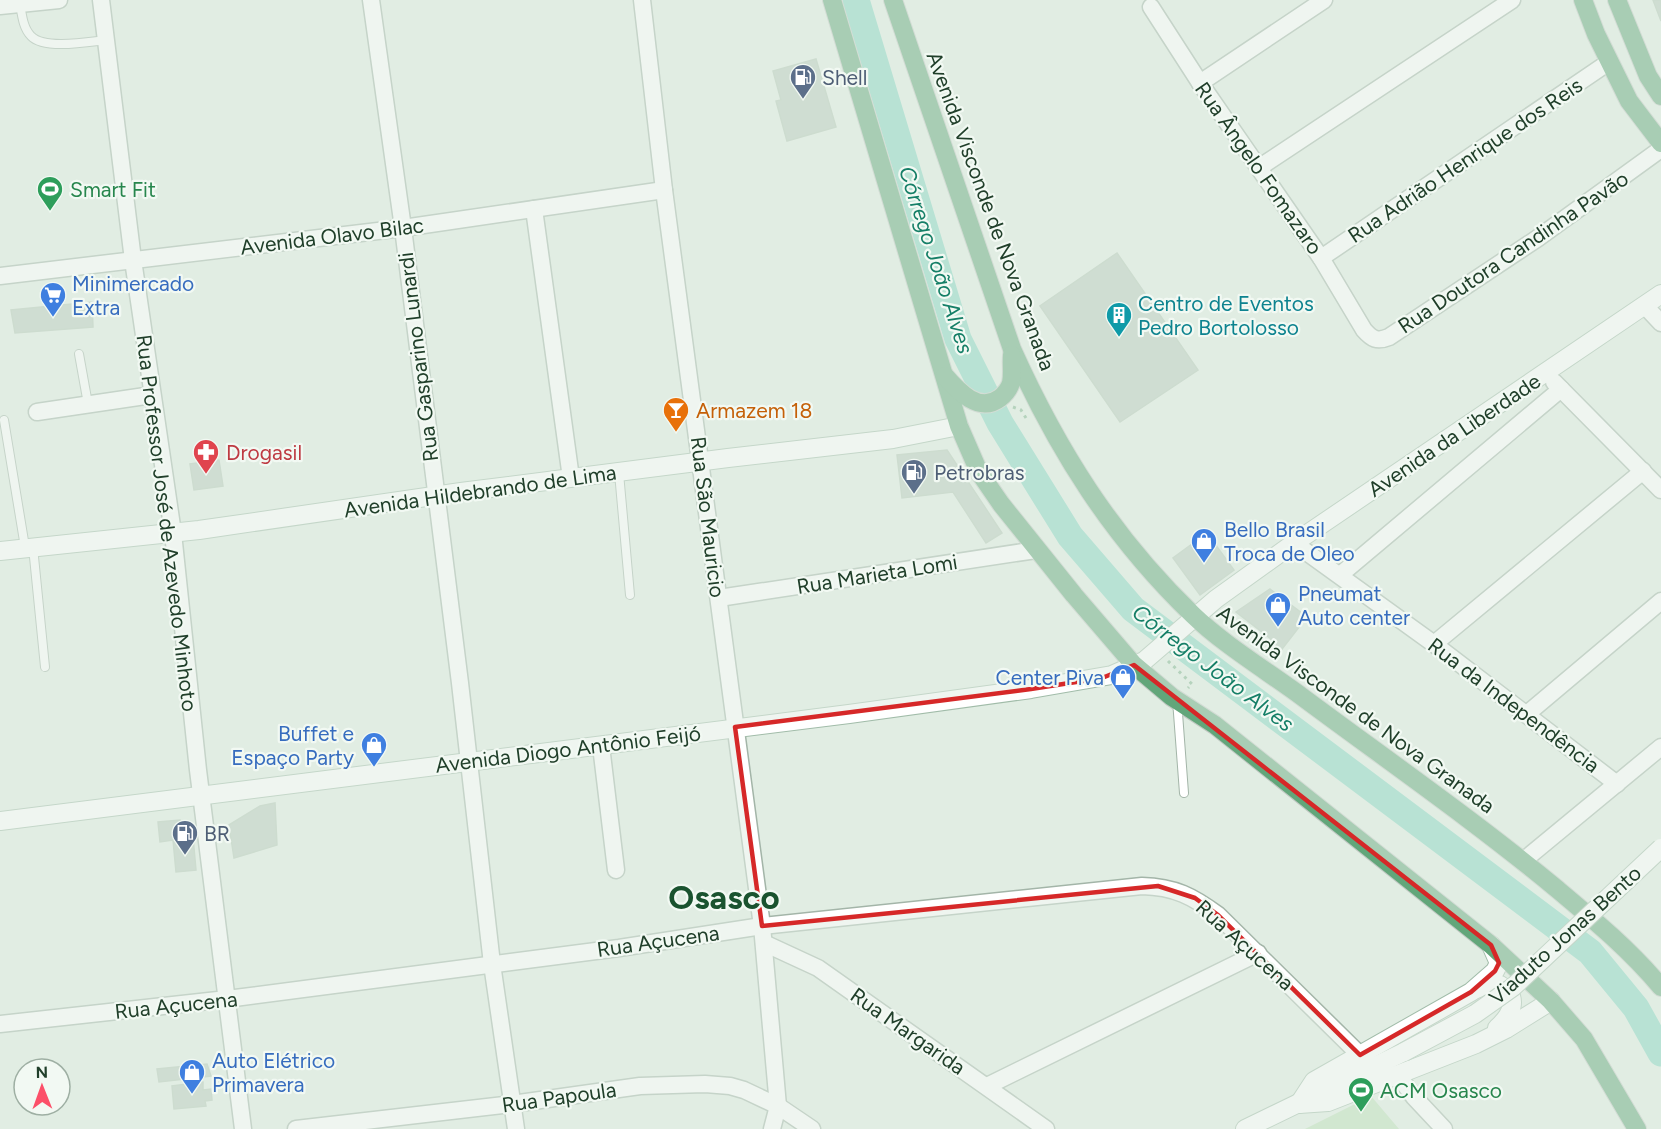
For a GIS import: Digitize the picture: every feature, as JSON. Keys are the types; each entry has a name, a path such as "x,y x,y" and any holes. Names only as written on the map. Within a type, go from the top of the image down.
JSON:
{"main road":[{"path":"832,0 950,382 959,426 980,472 1000,504 1036,550 1139,663 1177,700 1215,725 1491,945 1551,1001 1574,1024 1637,1129"},
{"name":"Avenida Visconde de Nova Granada","path":"893,0 1012,358 1079,477 1143,564 1195,616 1523,861 1613,937 1638,960 1661,987"},
{"path":"1583,0 1629,102 1661,143"},
{"path":"1617,0 1648,76 1661,96"},
{"path":"1629,102 1650,117 1661,121"},
{"name":"Avenida da Liberdade","path":"1139,663 1195,616 1294,543 1661,294"},
{"path":"950,382 972,401 985,403 996,400 1008,390 1012,358"},
{"name":"Avenida Hildebrando de Lima","path":"0,550 173,532 571,478 893,439 959,426"},
{"name":"Avenida Diogo Antônio Feijó","path":"0,821 849,714 1102,678 1139,663"},
{"name":"Viaduto Jonas Bento","path":"1245,1129 1404,1052 1474,1014 1513,987 1661,848"},
{"path":"1471,992 1496,971 1499,963 1491,945"},
{"path":"1299,1104 1314,1081 1471,992 1484,986 1500,985 1510,994 1513,1004 1510,1014 1502,1024 1476,1044"},
{"path":"1299,1104 1328,1102 1476,1044 1506,1029 1551,1001"}],"street":[{"path":"0,6 59,0"},
{"name":"Rua Professor José de Azevedo Minhoto","path":"101,0 133,260 173,532 201,796 243,1129"},
{"name":"Rua Gasparino Lunardi","path":"371,0 403,228 492,964 516,1129"},
{"name":"Rua São Mauricio","path":"642,0 664,190 763,935 778,1106 772,1129"},
{"path":"1200,83 1324,0"},
{"path":"1260,167 1512,0"},
{"name":"Rua Ângelo Fomazaro","path":"1151,8 1321,258 1364,330"},
{"name":"Rua Adrião Henrique dos Reis","path":"1321,258 1609,62"},
{"name":"Rua Doutora Candinha Pavão","path":"1364,330 1372,339 1389,337 1538,238 1661,149"},
{"name":"Avenida Olavo Bilac","path":"0,276 403,228 664,190"},
{"path":"534,209 571,478"},
{"path":"1645,306 1661,323"},
{"path":"1546,372 1661,490"},
{"path":"1340,575 1561,388"},
{"path":"37,412 153,395"},
{"path":"1434,644 1643,471"},
{"name":"Rua da Independência","path":"1294,543 1434,644 1617,784"},
{"name":"Rua Marieta Lomi","path":"718,598 1036,550"},
{"path":"1527,714 1661,601"},
{"path":"601,746 616,870"},
{"path":"1523,861 1661,747"},
{"name":"Rua Açucena","path":"0,1024 227,999 492,964 763,935 1098,890 1158,886 1180,891 1195,898 1218,915 1360,1055"},
{"name":"Rua Margarida","path":"763,935 818,968 1046,1129"},
{"path":"987,1086 1258,953"},
{"path":"1397,1074 1414,1097 1444,1129"},
{"name":"Rua Papoula","path":"296,1129 512,1104 640,1086 705,1084 730,1086 744,1090 778,1106 812,1129"}],"lane":[{"path":"20,4 24,22 31,36 43,43 106,40"},
{"path":"79,354 88,404"},
{"path":"4,420 29,547 45,667"},
{"path":"619,472 630,596"},
{"path":"1177,700 1184,793"}],"highlighted area":[{"path":"1134,665 1491,945 1499,963 1495,971 1471,992 1360,1055 1218,915 1195,898 1158,886 762,926 735,727 1102,678"}],"green space":[{"name":"ACM Osasco","path":"1371,1096 1399,1129 1305,1129"}],"building":[{"path":"1653,0 1661,0 1661,21"},
{"name":"Shell","path":"816,59 836,127 787,141 776,101 781,100 773,71"},
{"name":"Centro de Eventos Pedro Bortolosso","path":"1117,253 1198,370 1120,422 1040,306"},
{"name":"Minimercado Extra","path":"92,302 93,327 15,333 11,310"},
{"name":"Petrobras","path":"947,450 1002,533 986,543 953,492 902,498 897,455"},
{"name":"Drogasil","path":"219,460 223,486 194,490 190,464"},
{"name":"Bello Brasil Troca de Oleo","path":"1207,533 1234,570 1200,595 1173,558"},
{"name":"Pneumat Auto center","path":"1270,589 1307,617 1279,653 1267,644 1271,639 1236,612"},
{"path":"275,803 277,845 234,858 229,825 260,806"},
{"name":"BR","path":"180,820 182,838 193,837 196,870 176,872 173,840 160,842 158,822"},
{"path":"207,1064 211,1076 159,1082 157,1069"},
{"name":"Auto Elétrico Primavera","path":"203,1082 203,1090 211,1089 212,1100 205,1101 206,1106 174,1109 172,1086"}],"waterway":[{"name":"Córrego João Alves","path":"856,0 958,339 1000,423 1070,536 1133,609 1590,952 1636,1008 1661,1053"}],"place":[{"name":"Shell","path":"803,100"},
{"name":"Smart Fit","path":"50,212"},
{"name":"Minimercado Extra","path":"53,318"},
{"name":"Centro de Eventos Pedro Bortolosso","path":"1119,338"},
{"name":"Armazem 18","path":"676,433"},
{"name":"Drogasil","path":"206,475"},
{"name":"Petrobras","path":"914,495"},
{"name":"Bello Brasil Troca de Oleo","path":"1204,564"},
{"name":"Pneumat Auto center","path":"1278,628"},
{"name":"Center Piva","path":"1123,700"},
{"name":"Buffet e Espaço Party","path":"374,768"},
{"name":"BR","path":"185,856"},
{"name":"Auto Elétrico Primavera","path":"192,1095"},
{"name":"ACM Osasco","path":"1361,1113"}],"district":[{"name":"Osasco","path":"724,897"}]}
